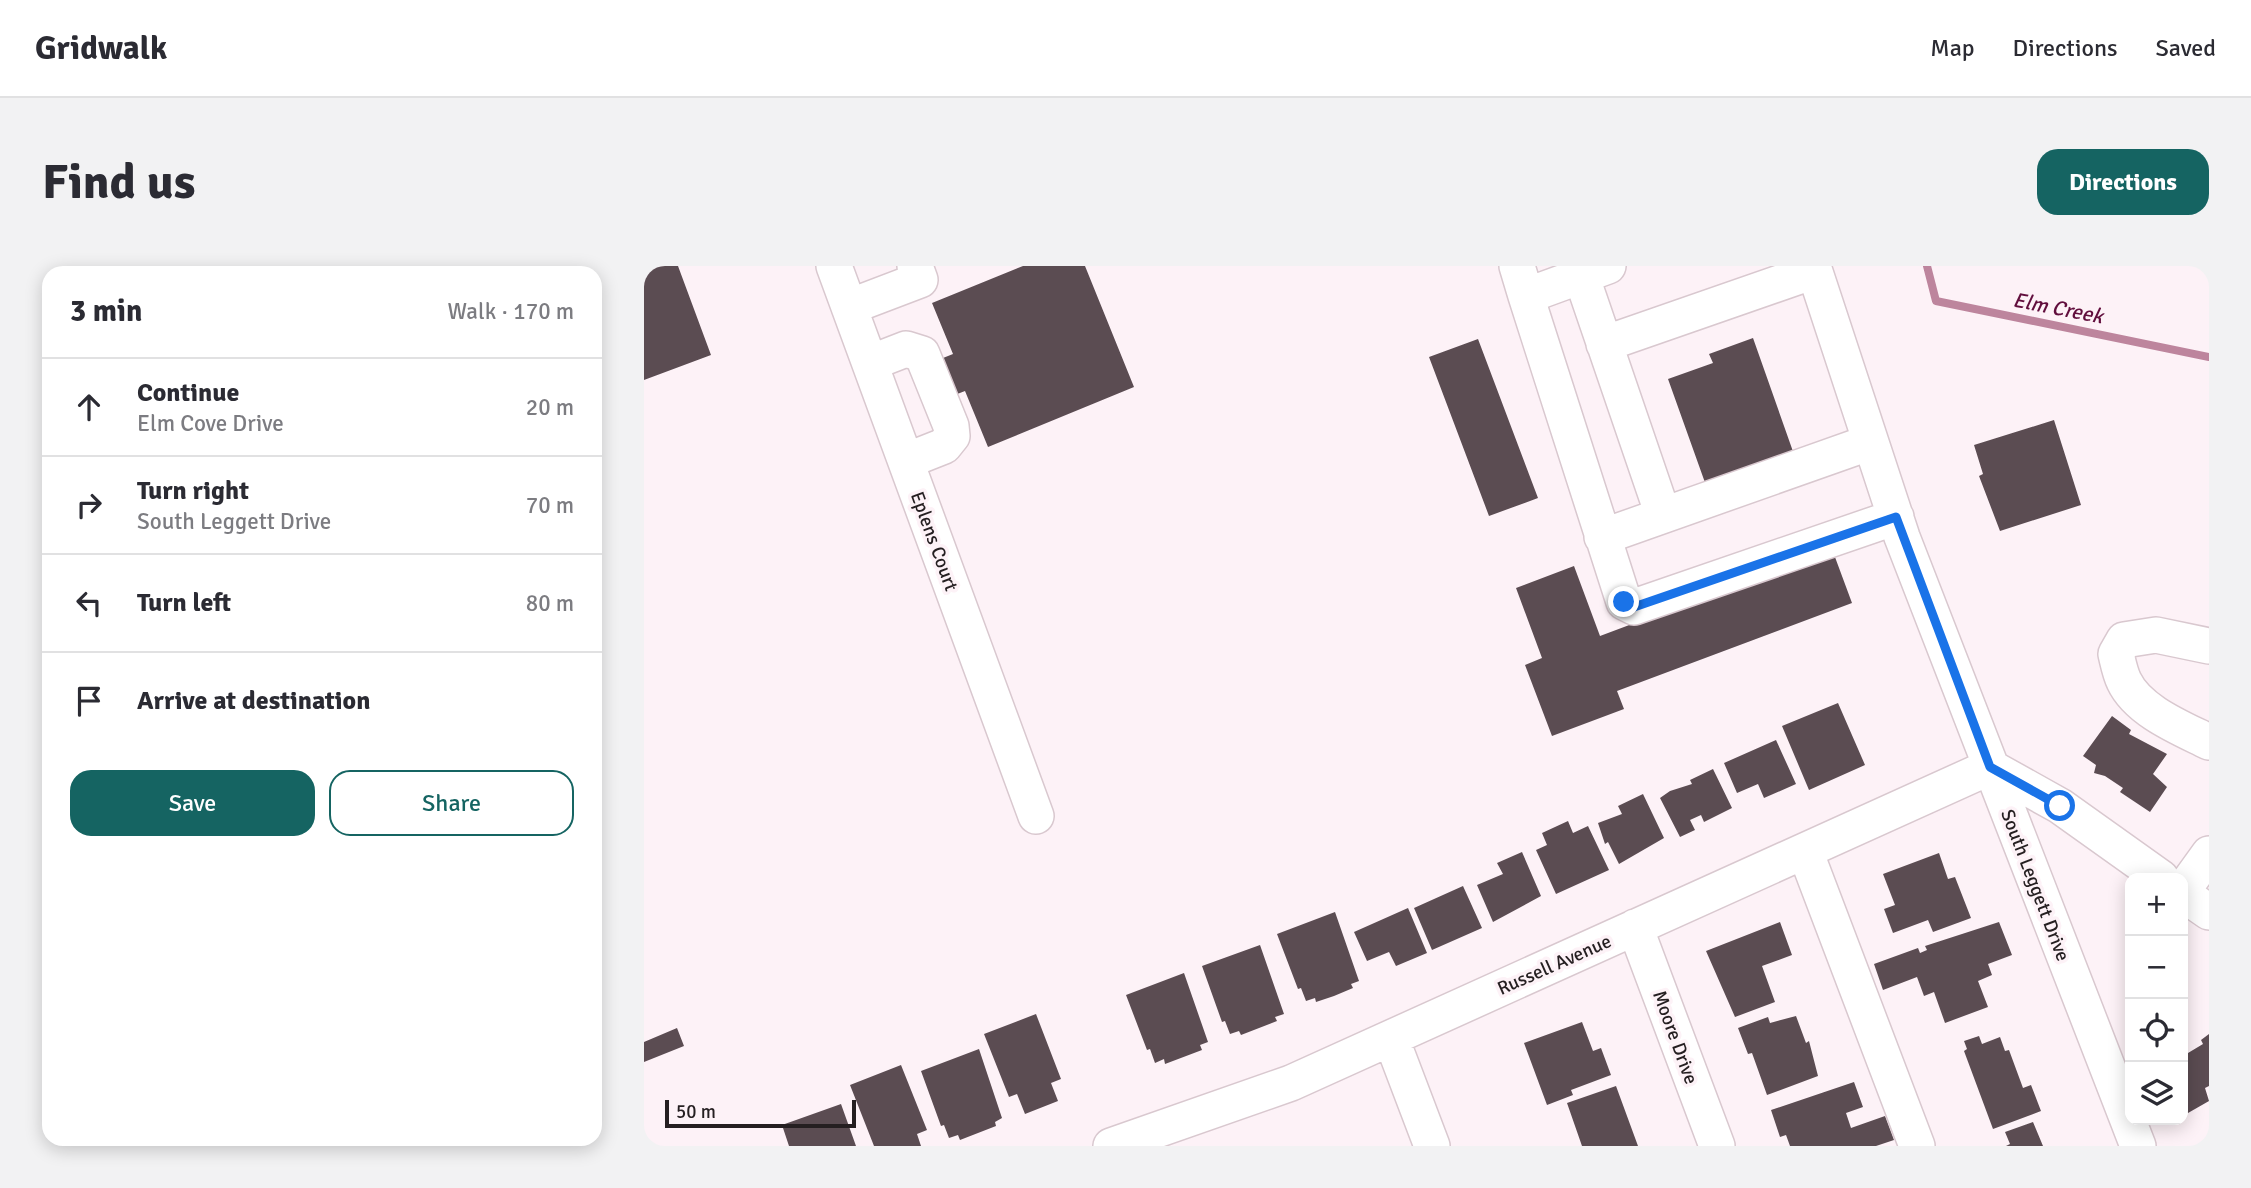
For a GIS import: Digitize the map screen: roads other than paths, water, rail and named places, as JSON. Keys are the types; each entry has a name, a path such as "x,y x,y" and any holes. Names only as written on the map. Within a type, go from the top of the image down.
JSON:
{"street":[{"name":"Eplens Court","path":"834,266 1036,816"},
{"path":"849,307 920,280 915,266"},
{"path":"1604,345 1814,268"},
{"name":"South Leggett Drive","path":"1814,268 1868,443 1990,767 2138,1146"},
{"path":"1663,515 1604,345 1594,271 1521,281 1624,602 1634,607 1896,517"},
{"path":"870,363 906,349 922,354 951,426 951,436 944,446 906,461"},
{"path":"1602,537 1868,443"},
{"path":"2209,646 2156,635 2123,640 2116,654 2124,681 2137,699 2174,724 2209,742"},
{"path":"1990,767 2060,806 2154,873"},
{"name":"Russell Avenue","path":"1111,1146 1149,1139 1292,1083 1990,767"},
{"path":"1805,851 1917,1146"},
{"path":"2188,885 2209,854"},
{"path":"2188,896 2209,912"},
{"name":"Moore Drive","path":"1635,928 1717,1146"},
{"path":"1391,1038 1432,1146"}],"waterway":[{"name":"Elm Creek","path":"1927,266 1936,301 2209,357"}]}
